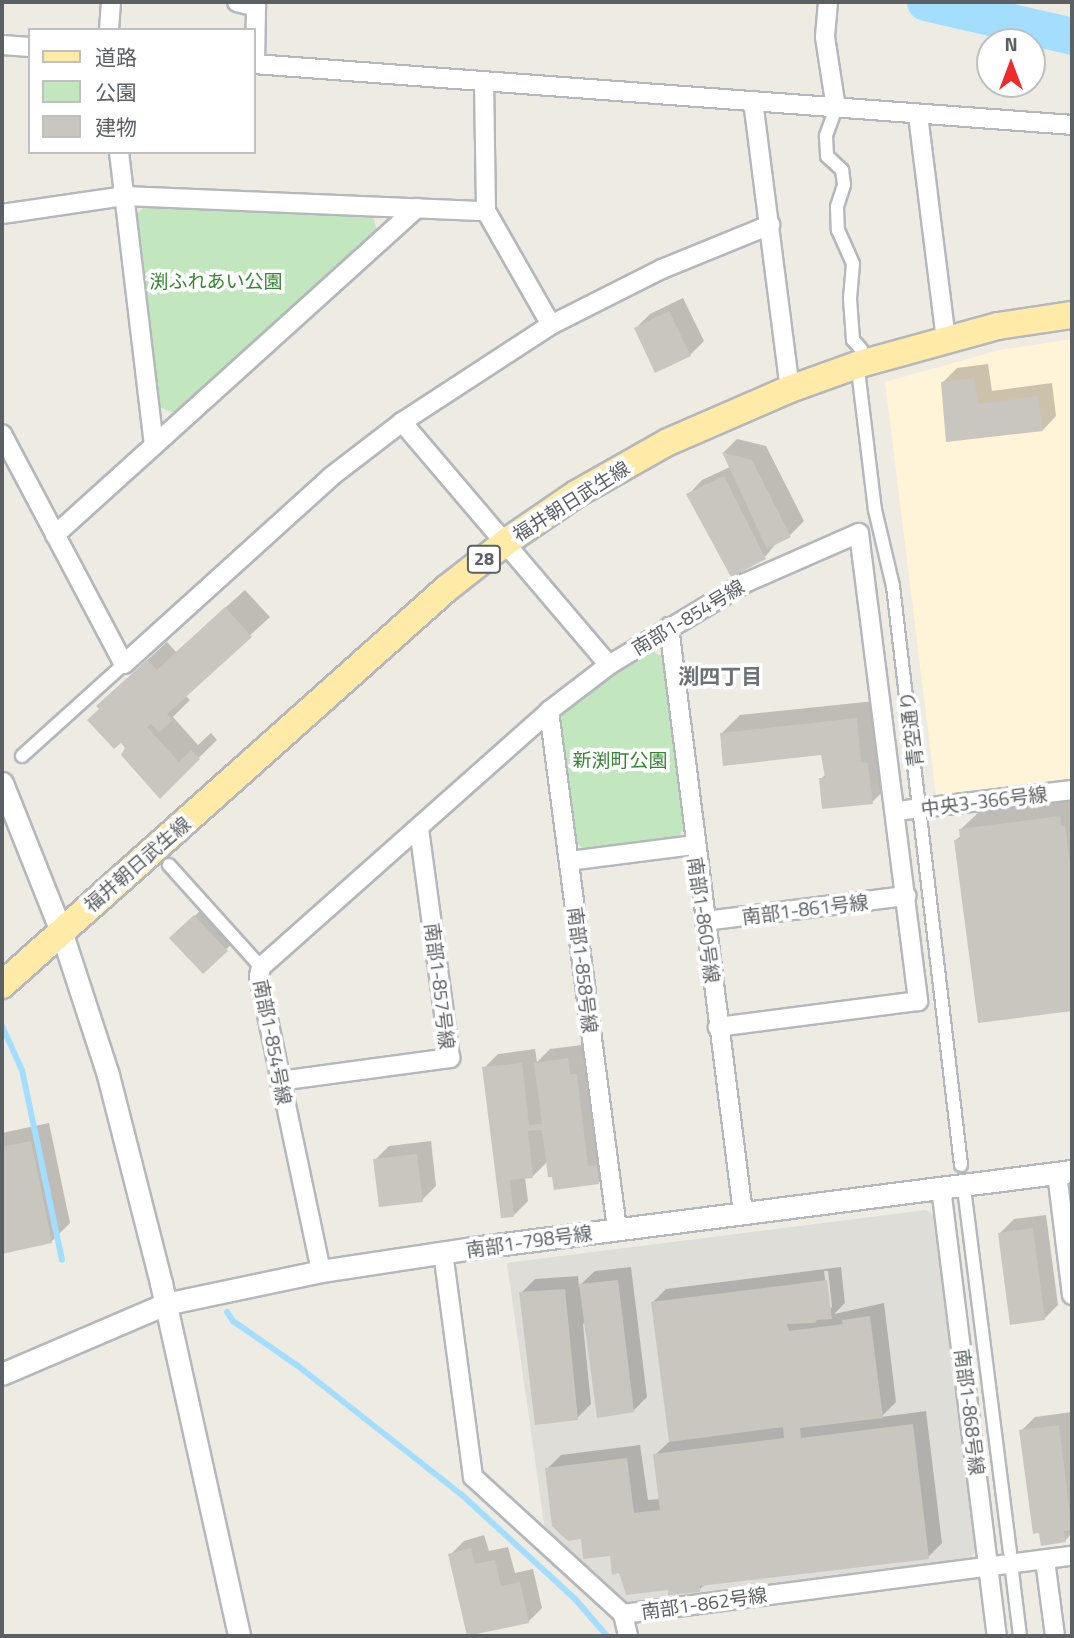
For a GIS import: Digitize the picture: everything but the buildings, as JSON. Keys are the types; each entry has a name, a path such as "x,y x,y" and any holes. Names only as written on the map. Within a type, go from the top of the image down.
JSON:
{"main road":[{"name":"福井朝日武生線","path":"2,985 446,589 506,542 576,494 668,442 790,389 860,364 946,339 998,326 1072,315"}],"street":[{"path":"109,28 111,2"},
{"path":"237,2 256,7 255,28"},
{"path":"828,2 826,22 836,108 826,136 827,156 842,170 844,185 837,206 838,230 853,264 849,299 853,340 861,349"},
{"path":"2,45 28,47"},
{"path":"256,64 1072,125"},
{"path":"484,82 486,211 551,325"},
{"path":"753,101 790,389"},
{"path":"918,115 946,339"},
{"path":"119,154 154,445"},
{"path":"2,214 124,197 486,211"},
{"path":"55,535 417,208"},
{"path":"22,756 332,476 402,422 551,325 663,269 770,225"},
{"name":"青空通り","path":"859,378 875,510 893,586 961,1165"},
{"path":"402,422 609,665"},
{"path":"2,434 124,664"},
{"name":"南部1-854号線","path":"321,1271 258,975 261,967 549,711 609,665 745,583 859,533 918,1001 718,1027"},
{"name":"南部1-860号線","path":"669,627 694,845 743,1213"},
{"name":"南部1-858号線","path":"549,711 617,1229"},
{"path":"2,783 61,932 108,1075 165,1304 239,1636"},
{"name":"中央3-366号線","path":"896,811 1072,790"},
{"name":"南部1-857号線","path":"280,1081 450,1058 419,829"},
{"path":"569,861 694,845"},
{"path":"169,865 261,967"},
{"name":"南部1-861号線","path":"705,921 906,896"},
{"path":"1065,1172 1072,1295"},
{"name":"南部1-798号線","path":"2,1374 165,1304 321,1271 443,1252 1065,1172"},
{"name":"南部1-868号線","path":"941,1188 998,1636"},
{"path":"965,1196 1010,1552"},
{"name":"南部1-862号線","path":"443,1252 473,1477 623,1614 1072,1556"},
{"path":"1045,1560 1055,1636"},
{"path":"1012,1571 1020,1636"},
{"path":"623,1614 628,1636"}],"shaded area":[{"path":"1072,339 1072,778 936,795 885,382 1000,350"},
{"path":"926,1210 933,1214 977,1549 970,1559 622,1603 545,1530 507,1263"}],"green space":[{"name":"渕ふれあい公園","path":"144,207 373,216 377,231 174,413 159,407 135,216"},
{"name":"新渕町公園","path":"648,649 663,657 684,828 678,838 583,849 575,841 560,721 563,711"}],"waterway":[{"path":"925,2 1072,36"},
{"path":"2,1026 22,1070 62,1260"},
{"path":"227,1312 233,1321 298,1366 462,1495 575,1599 607,1636"}],"district":[{"name":"渕四丁目","path":"720,676"}]}
